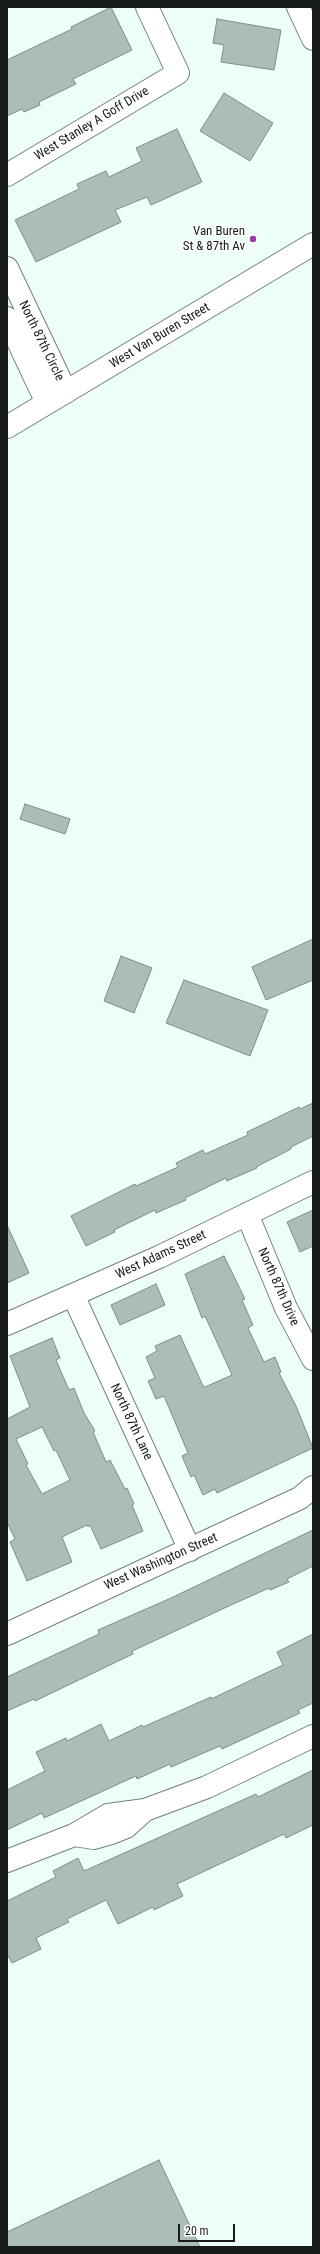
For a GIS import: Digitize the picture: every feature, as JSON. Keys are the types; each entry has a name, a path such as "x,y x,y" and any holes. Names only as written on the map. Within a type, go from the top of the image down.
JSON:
{"street":[{"name":"West Stanley A Goff Drive","path":"7,175 178,73 147,7"},
{"path":"298,7 313,39"},
{"name":"West Van Buren Street","path":"7,427 313,244"},
{"name":"North 87th Circle","path":"7,268 66,392"},
{"name":"North 87th Circle","path":"7,318 48,403"},
{"name":"West Adams Street","path":"7,1324 73,1295 313,1182"},
{"name":"North 87th Drive","path":"246,1214 286,1308 313,1359"},
{"name":"North 87th Lane","path":"73,1295 190,1550"},
{"name":"West Washington Street","path":"9,1627 190,1550 300,1498 313,1487"},
{"path":"7,1861 74,1835 108,1815 146,1810 207,1786 313,1736"}],"building":[{"path":"111,7 132,50 73,79 76,84 39,102 40,105 24,112 22,109 7,116 7,60 72,29 71,27"},
{"path":"217,19 281,30 274,70 221,62 224,45 213,43"},
{"path":"224,93 273,123 250,161 200,131"},
{"path":"177,129 202,182 151,205 147,197 115,210 121,222 36,262 15,220 79,189 77,184 106,171 109,177 142,161 136,148"},
{"path":"25,804 70,819 65,834 20,819"},
{"path":"313,939 313,980 266,1000 252,967"},
{"path":"121,956 152,968 134,1013 104,1001"},
{"path":"184,980 268,1010 250,1056 166,1023"},
{"path":"313,1103 313,1136 256,1167 257,1168 227,1181 226,1178 185,1198 186,1200 156,1213 155,1210 114,1230 115,1232 86,1246 71,1216 135,1184 136,1186 178,1167 176,1163 203,1150 205,1154 248,1135 247,1132 299,1107 300,1109"},
{"path":"313,1210 313,1246 300,1252 287,1222"},
{"path":"7,1225 29,1273 7,1283"},
{"path":"224,1256 245,1299 242,1300 253,1325 248,1328 264,1362 275,1357 281,1372 279,1373 296,1406 313,1448 217,1493 215,1489 203,1495 194,1475 191,1477 182,1456 188,1453 164,1396 156,1399 148,1381 155,1378 146,1357 157,1351 155,1346 180,1335 203,1386 205,1387 232,1375 205,1316 202,1318 185,1274"},
{"path":"156,1284 165,1305 120,1325 111,1305"},
{"path":"52,1338 60,1358 56,1360 69,1390 74,1388 84,1413 95,1431 93,1432 106,1462 110,1460 125,1489 127,1488 134,1504 132,1505 143,1531 101,1549 90,1525 88,1527 87,1525 62,1537 72,1562 27,1581 10,1542 15,1539 7,1522 7,1419 30,1407 10,1356","holes":["42,1427 54,1451 56,1450 70,1480 42,1494 26,1465 28,1464 16,1439"]},
{"path":"313,1530 313,1566 287,1579 289,1582 270,1590 269,1588 231,1605 132,1651 133,1654 35,1701 34,1699 7,1711 7,1677 99,1634 98,1630 171,1598"},
{"path":"313,1634 313,1703 298,1710 300,1713 222,1749 220,1746 171,1767 170,1764 137,1779 136,1776 44,1818 42,1813 7,1830 7,1790 45,1771 36,1752 66,1738 67,1741 101,1724 109,1741 142,1725 143,1727 211,1697 211,1699 283,1665 277,1652"},
{"path":"313,1770 313,1825 286,1838 284,1834 177,1884 183,1896 154,1910 153,1907 118,1924 106,1900 67,1919 69,1922 36,1938 41,1949 12,1963 7,1954 7,1901 56,1877 53,1871 78,1858 84,1871 256,1794 258,1797"},
{"path":"159,2160 200,2247 7,2247 7,2232"}],"place":[{"name":"Van Buren St & 87th Av","path":"253,239"}]}
